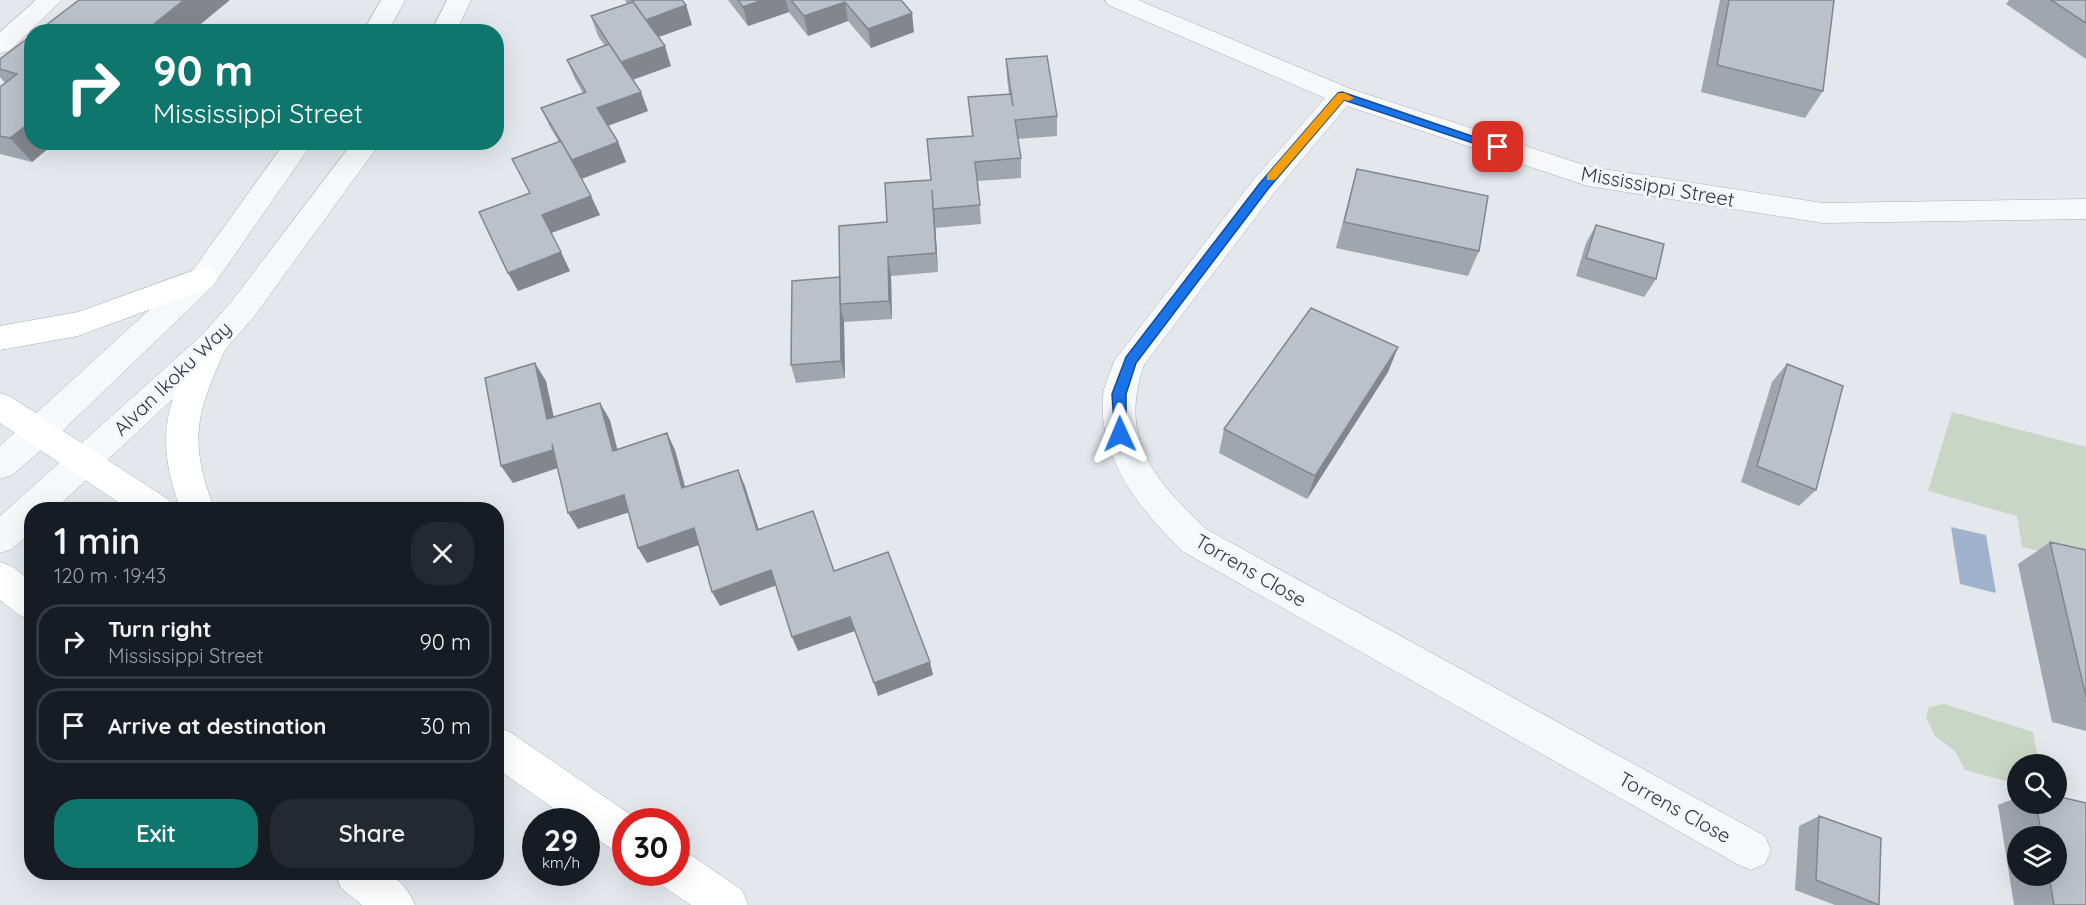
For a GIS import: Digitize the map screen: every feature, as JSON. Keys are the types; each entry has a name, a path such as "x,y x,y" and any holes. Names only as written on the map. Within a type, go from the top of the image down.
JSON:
{"main road":[{"path":"0,339 40,334 93,320 203,278"},
{"path":"194,502 191,494 181,435 187,399 213,343"},
{"path":"0,406 145,502"},
{"path":"0,578 24,598"},
{"path":"504,751 612,825"},
{"path":"364,880 394,905"},
{"path":"690,880 727,905"}],"street":[{"path":"0,45 50,0"},
{"path":"380,24 393,0"},
{"path":"447,24 459,0"},
{"name":"Mississippi Street","path":"1117,0 1342,95 1588,176 1811,212 2086,209"},
{"name":"Torrens Close","path":"1342,95 1264,186 1130,361 1119,394 1120,434 1138,476 1162,509 1194,540 1751,850"},
{"path":"0,465 40,431 203,278 294,150"},
{"name":"Alvan Ikoku Way","path":"38,502 213,343 242,310 362,150"},
{"name":"Alvan Ikoku Way","path":"0,538 24,515"}],"green space":[{"path":"1952,412 2086,447 2086,561 2022,547 2017,516 1928,491"},
{"path":"1944,704 2033,732 2037,754 2007,754 2007,781 1965,770 1955,751 1935,736 1926,718 1929,707"}],"water":[{"path":"1951,527 1986,535 1996,593 1960,584"}],"building":[{"path":"79,0 184,0 154,24 48,24"},
{"path":"632,0 682,0 686,5 646,20"},
{"path":"738,0 763,0 743,7"},
{"path":"791,0 901,0 912,13 868,29 845,2 804,16"},
{"path":"1729,0 1834,0 1823,91 1717,65"},
{"path":"2051,0 2086,0 2086,23"},
{"path":"633,2 665,46 621,62 591,16"},
{"path":"24,41 24,127 10,138 0,136 0,87 17,74 0,69 0,59"},
{"path":"609,44 641,92 597,108 618,142 572,160 541,108 586,92 567,60"},
{"path":"1047,56 1057,116 1015,120 1021,158 975,162 980,205 933,209 936,253 888,257 889,301 840,304 839,226 887,222 885,183 931,180 927,139 973,136 968,97 1011,94 1013,106 1006,59"},
{"path":"561,141 591,196 542,215 561,252 508,273 479,212 530,193 512,159"},
{"path":"1357,169 1488,196 1479,251 1344,222"},
{"path":"1596,225 1664,244 1656,279 1586,258"},
{"path":"840,277 841,361 791,365 792,281"},
{"path":"1311,308 1398,347 1315,476 1224,429"},
{"path":"535,363 547,419 600,403 613,451 667,433 682,488 738,470 757,530 813,511 834,571 888,552 930,662 874,683 850,617 792,637 771,570 712,592 694,528 638,548 624,495 568,513 552,444 553,450 501,466 485,378"},
{"path":"1787,364 1843,386 1816,490 1757,466"},
{"path":"2050,542 2086,550 2086,697"},
{"path":"2067,799 2086,803 2086,905 2054,905 2051,886 2067,886 2067,826 2040,826 2038,814 2067,814"},
{"path":"1819,816 1881,838 1879,905 1816,880"}],"slow traffic":[{"path":"1271,177 1342,95 1349,98"}],"route":[{"path":"1120,434 1119,394 1130,361 1264,186 1342,95 1498,147"}]}
